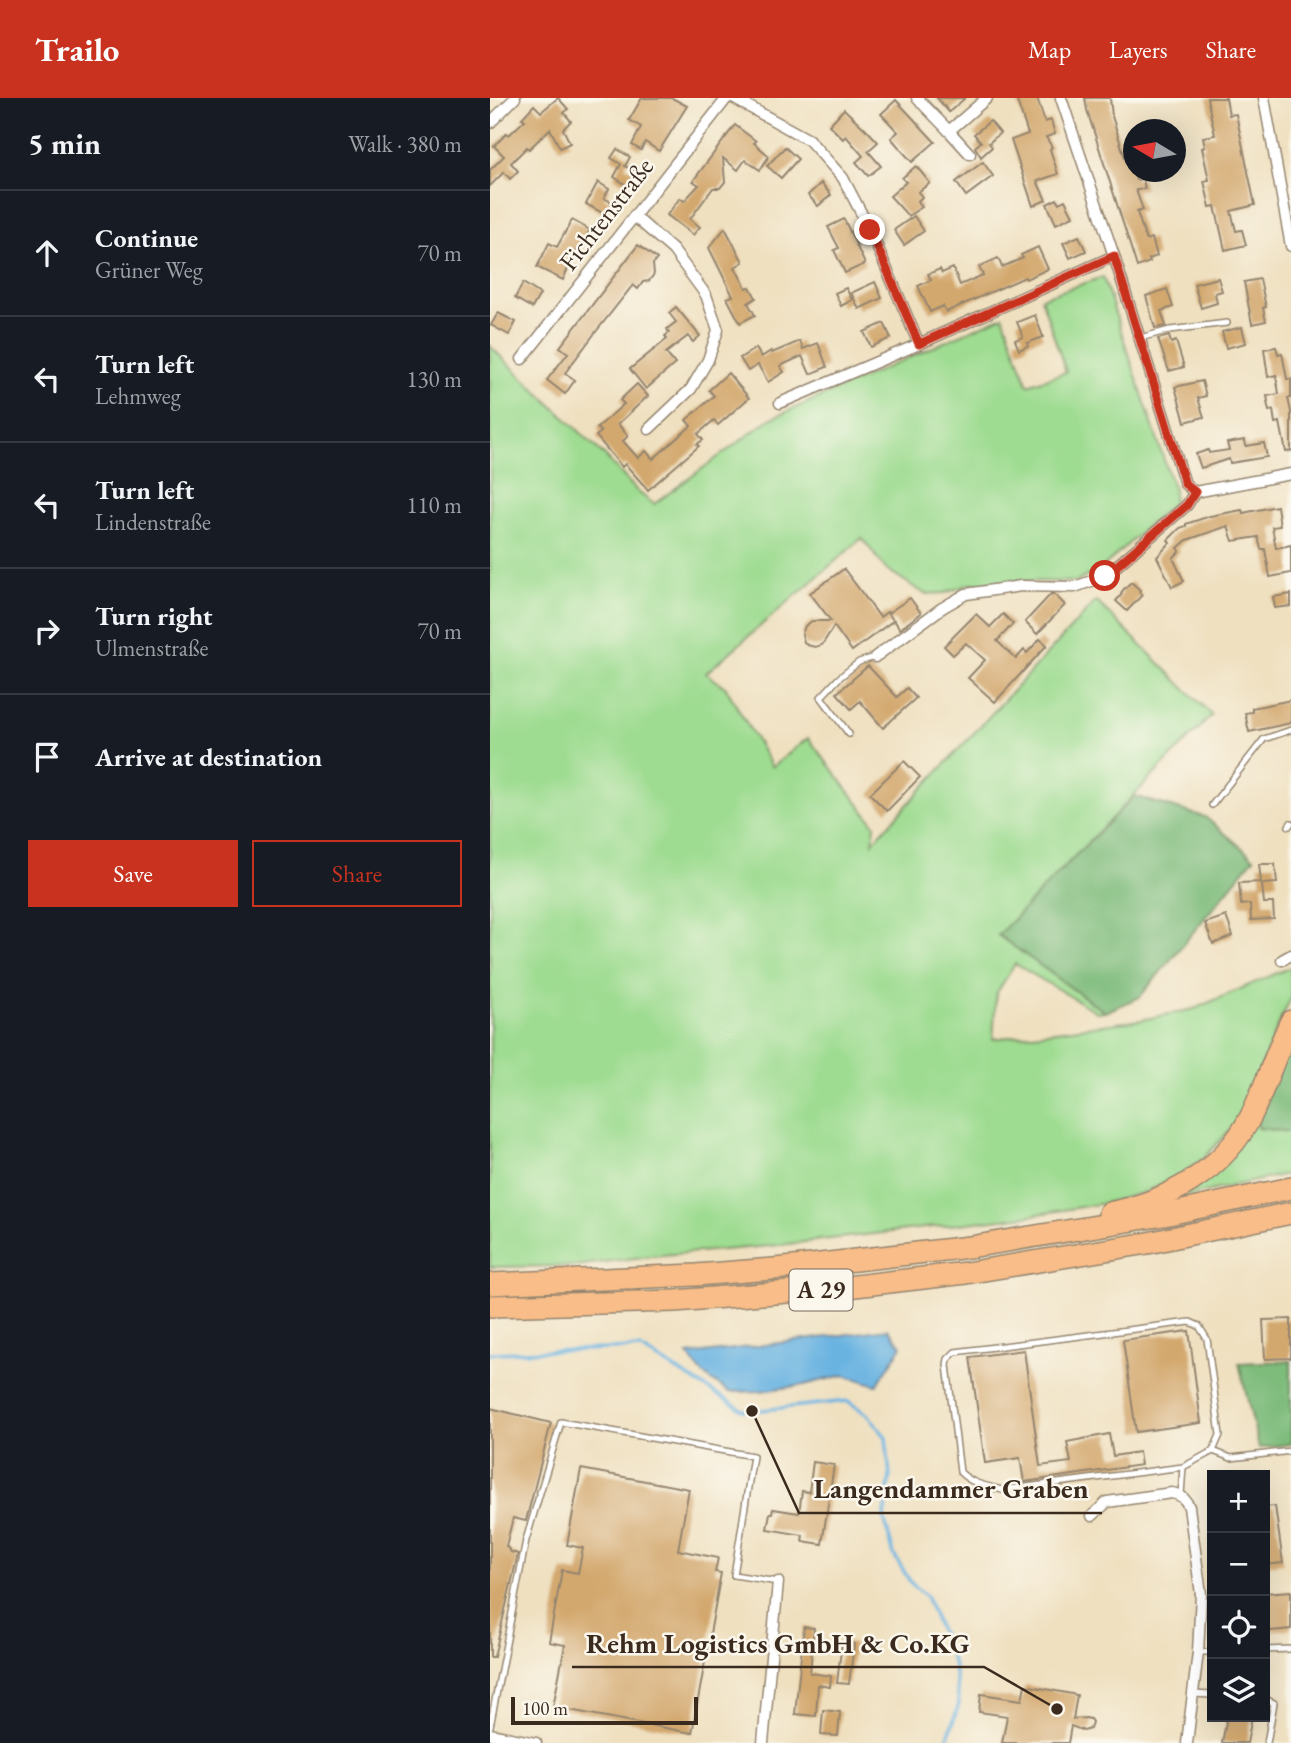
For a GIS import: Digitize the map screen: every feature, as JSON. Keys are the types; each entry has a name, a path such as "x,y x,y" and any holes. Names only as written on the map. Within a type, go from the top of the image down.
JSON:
{"highway":[{"path":"970,1247 986,1234 1116,1212 1173,1192 1202,1174 1236,1140 1250,1117 1291,1021"},
{"name":"A 29","path":"490,1283 696,1275 970,1247 1164,1215 1291,1188"},
{"name":"A 29","path":"490,1306 676,1301 838,1288 966,1273 1149,1243 1291,1213"}],"street":[{"path":"490,123 515,98"},
{"name":"Fichtenstraße","path":"522,359 727,98"},
{"path":"733,98 809,139 843,178 870,230 919,344"},
{"path":"917,98 970,154"},
{"path":"949,131 987,98"},
{"path":"1061,98 1114,256 1185,484 1195,492"},
{"path":"1264,98 1291,246"},
{"path":"634,216 673,250 706,295 718,330 708,360 691,389 649,429"},
{"path":"780,403 1114,256"},
{"path":"875,657 942,608 966,594 1021,586 1075,587 1105,576 1187,505 1195,492 1291,474"},
{"path":"1092,1516 1107,1502 1172,1493 1181,1495 1189,1507 1200,1594 1198,1652 1187,1743"},
{"path":"763,1743 778,1582"},
{"path":"490,1734 536,1743"}],"lane":[{"path":"1140,338 1170,330 1227,323"},
{"path":"849,734 821,697 859,662 875,657"},
{"path":"1212,805 1264,739 1291,730"},
{"path":"1190,1322 1199,1326 1206,1339 1220,1435 1213,1451 1183,1467 1002,1490 966,1478 960,1472 948,1359 955,1352 1190,1322"},
{"path":"490,1727 526,1539 561,1422 753,1456 734,1575 778,1582"},
{"path":"1213,1451 1231,1458 1291,1451"},
{"path":"1181,1495 1183,1467"},
{"path":"1270,1650 1291,1649"},
{"path":"1198,1652 1207,1652"},
{"path":"1194,1693 1207,1694"},
{"path":"1267,1743 1274,1703 1270,1701"}],"green space":[{"path":"1103,277 1174,490 1173,503 1102,568 1076,582 970,584 945,593 925,594 885,568 862,538 706,673 726,688 772,767 808,738 875,825 873,842 1096,601 1212,715 998,935 1105,1012 1097,1012 1015,964 996,994 993,1039 1141,1020 1194,1009 1291,967 1291,998 1244,1108 1230,1130 1205,1157 1175,1178 1145,1192 1105,1203 1027,1216 770,1246 650,1256 575,1266 490,1267 490,346 605,456 638,492 654,504 770,419 1003,316 1028,385 1066,372 1041,298"},
{"path":"1134,796 1205,817 1254,858 1140,997 1105,1012 998,935"},
{"path":"1291,1033 1291,1132 1258,1128 1256,1115"},
{"path":"1256,1115 1291,1132 1291,1173 1173,1199"},
{"path":"1291,1361 1291,1444 1259,1448 1239,1363"}],"water":[{"path":"888,1329 902,1346 877,1385 844,1375 804,1385 729,1392 703,1374 688,1355"}],"building":[{"path":"558,98 568,109 564,113 571,121 563,129 570,143 560,148 550,129 511,163 518,171 510,179 504,172 490,186 490,170 504,156 494,146 525,120 522,118 534,105 541,112"},
{"path":"642,98 672,98 687,106 659,151 645,142 641,150 632,145 641,127 629,120"},
{"path":"937,98 965,98 949,112"},
{"path":"1016,98 1037,98 1045,122 1051,120 1055,134 1046,137 1052,147 1050,149 1058,174 1037,181 1046,200 1033,206 1011,140 1028,134"},
{"path":"1085,98 1110,98 1112,116 1123,151 1123,182 1144,182 1145,189 1136,190 1143,210 1137,212 1146,240 1152,238 1157,256 1137,267"},
{"path":"1207,98 1226,98 1229,115 1236,114 1255,205 1231,211 1236,231 1242,230 1246,245 1225,250 1215,206 1210,207 1204,181 1209,180 1202,148 1205,147 1203,137 1215,135"},
{"path":"896,100 935,142 912,162 891,138 898,132 881,114"},
{"path":"844,109 878,142 868,151 881,166 868,176 856,162 863,156 846,136 843,139 829,125"},
{"path":"990,121 1000,133 989,143 992,147 981,157 975,147 981,142 974,134"},
{"path":"735,125 756,141 754,143 769,156 760,170 745,160 738,170 723,158 725,182 720,188 713,188 690,219 700,227 693,235 667,215 680,198 684,201 699,185 693,181"},
{"path":"785,147 798,159 781,178 767,166"},
{"path":"617,149 630,157 625,166 636,172 628,186 614,177 621,164 611,158"},
{"path":"983,162 993,176 966,196 956,182"},
{"path":"916,166 930,183 918,192 922,197 918,201 922,207 908,216 890,196 906,182 902,178"},
{"path":"598,182 609,189 604,198 613,203 606,215 586,204"},
{"path":"821,183 831,195 818,206 808,195"},
{"path":"1057,199 1059,203 1065,200 1073,216 1056,224 1047,204"},
{"path":"914,216 924,231 904,245 894,230"},
{"path":"844,219 865,264 845,273 834,250 839,248 828,227"},
{"path":"572,220 590,230 569,263 563,280 537,267 549,243 557,247"},
{"path":"725,228 743,262 735,267 746,288 750,287 756,298 748,303 755,315 740,323 727,298 733,296 709,248"},
{"path":"1079,236 1086,251 1070,258 1063,243"},
{"path":"638,245 657,259 653,264 654,274 638,289 633,285 565,373 575,380 565,394 547,380 568,353 560,347"},
{"path":"1038,247 1048,269 946,312 943,306 930,312 918,286 931,280 928,274 940,269 942,273 953,268 960,285 983,275 979,267 998,258 1002,267 1023,258 1021,255"},
{"path":"1218,278 1222,291 1215,293 1217,303 1201,308 1194,284"},
{"path":"1260,279 1266,321 1252,324 1244,282"},
{"path":"875,282 882,298 859,309 851,293"},
{"path":"523,283 540,294 532,308 515,298"},
{"path":"846,288 852,300 841,306 835,293"},
{"path":"1167,289 1173,307 1161,311 1166,326 1155,328 1146,296"},
{"path":"676,307 700,336 693,342 688,336 666,353 675,364 646,389 630,369 667,339 667,329 676,322 669,313"},
{"path":"498,313 516,322 509,335 491,325"},
{"path":"1035,315 1043,337 1027,343 1028,346 1019,350 1015,340 1023,337 1017,322"},
{"path":"884,323 891,338 871,347 864,332"},
{"path":"1242,327 1246,343 1226,348 1222,332"},
{"path":"1169,336 1171,343 1176,341 1184,367 1169,371 1158,339"},
{"path":"800,341 803,349 818,343 827,367 810,374 802,356 780,366 784,372 768,382 758,365 748,371 740,358 756,348 761,357"},
{"path":"1276,347 1278,354 1282,353 1287,379 1291,379 1291,398 1288,398 1291,412 1291,451 1286,452 1280,422 1275,423 1273,410 1269,411 1267,402 1267,396 1279,394 1276,375 1268,377 1264,349"},
{"path":"728,373 749,398 718,425 714,420 698,434 703,440 697,444 699,446 648,490 625,464 622,467 596,436 601,432 597,428 624,404 620,400 637,384 648,396 618,424 628,436 623,441 638,458 646,451 653,459 691,426 686,420 714,396 709,390"},
{"path":"1202,381 1206,396 1198,398 1204,417 1185,422 1175,387"},
{"path":"1245,440 1246,446 1264,443 1267,457 1230,463 1229,459 1201,468 1196,454 1208,450 1209,453 1229,450 1227,443"},
{"path":"1277,506 1280,526 1272,527 1276,548 1291,545 1291,573 1270,577 1265,549 1261,549 1258,537 1233,541 1228,526 1187,540 1178,548 1180,551 1173,558 1184,581 1172,587 1157,557 1180,528 1210,516"},
{"path":"844,569 880,617 887,612 893,620 888,613 910,598 921,613 900,629 894,620 852,651 834,626 822,645 807,645 802,634 805,626 812,621 831,621 810,593"},
{"path":"1131,582 1142,595 1127,611 1116,601"},
{"path":"1051,594 1065,605 1037,634 1025,622"},
{"path":"1291,594 1291,606 1275,608 1273,597"},
{"path":"976,614 990,627 1003,614 1013,624 997,641 1016,659 1024,650 1027,653 1040,639 1047,645 995,702 968,678 985,660 966,643 953,655 944,646"},
{"path":"868,666 897,697 907,688 916,698 883,728 860,701 851,709 837,693"},
{"path":"1291,700 1291,723 1249,732 1245,713 1252,712 1252,708"},
{"path":"904,761 920,777 887,811 870,794"},
{"path":"1259,864 1275,864 1277,883 1262,884 1264,903 1273,903 1274,919 1251,920 1250,904 1241,905 1239,883 1261,882"},
{"path":"1226,916 1233,936 1213,944 1205,923"},
{"path":"1291,1319 1291,1358 1265,1359 1263,1320"},
{"path":"1189,1331 1201,1423 1136,1432 1123,1340"},
{"path":"1024,1350 1040,1466 1071,1462 1067,1442 1109,1434 1113,1456 1139,1452 1141,1465 1024,1482 1020,1458 985,1463 970,1357"},
{"path":"490,1408 551,1423 526,1521 513,1518 506,1546 511,1552 518,1554 494,1657 490,1657"},
{"path":"813,1462 834,1465 822,1544 802,1541 803,1535 767,1529 773,1509 799,1513 802,1491 809,1492"},
{"path":"581,1469 689,1489 678,1550 718,1558 715,1572 721,1573 692,1733 553,1707 565,1645 549,1642 562,1570 578,1573 583,1548 567,1545"},
{"path":"1270,1506 1275,1506 1283,1563 1270,1564"},
{"path":"1291,1591 1291,1629 1270,1630 1270,1593"},
{"path":"804,1627 814,1628 810,1673 831,1676 830,1687 818,1685 816,1716 795,1714"},
{"path":"842,1642 854,1644 849,1684 837,1683"},
{"path":"1025,1685 1077,1695 1073,1719 1090,1719 1090,1729 1084,1731 1071,1726 1068,1743 1002,1743 1007,1716 979,1712 981,1694 1022,1700"},
{"path":"823,1710 840,1712 838,1736 821,1735"},
{"path":"1226,1722 1251,1722 1247,1743 1222,1743"}],"waterway":[{"path":"490,1353 640,1348 743,1410 848,1401 868,1415 886,1437 890,1476 884,1518 894,1555 911,1583 926,1596 954,1666 959,1704 946,1743"}],"place":[{"name":"Langendammer Graben","path":"752,1411"},
{"name":"Rehm Logistics GmbH & Co.KG","path":"1057,1709"}],"route":[{"path":"870,230 919,344 1114,256 1185,484 1195,492 1187,505 1105,576"}]}
